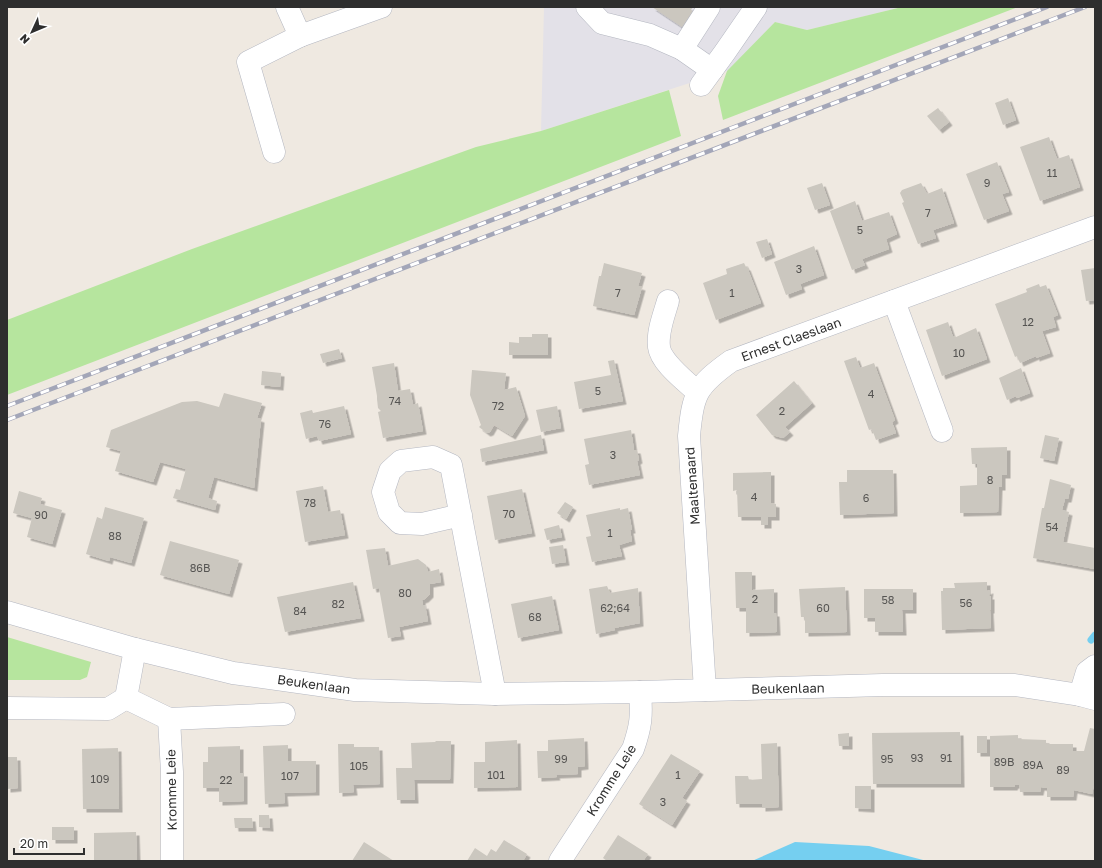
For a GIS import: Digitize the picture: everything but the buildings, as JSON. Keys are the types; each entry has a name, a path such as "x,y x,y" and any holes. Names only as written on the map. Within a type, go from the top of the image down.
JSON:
{"street":[{"path":"287,7 300,36"},
{"path":"274,152 248,62 300,36 381,7"},
{"path":"587,7 602,23 650,35 682,49 706,78 756,7"},
{"path":"682,49 709,7"},
{"name":"Ernest Claeslaan","path":"697,392 712,375 731,361 1095,227"},
{"path":"668,301 659,332 658,348 665,362 697,392"},
{"path":"894,301 942,431"},
{"name":"Maaltenaard","path":"697,392 691,410 689,436 705,690"},
{"path":"461,515 495,694"},
{"name":"Beukenlaan","path":"7,612 135,649 233,673 355,690 495,694 640,692 883,685 1015,684 1088,697 1088,672 1095,666"},
{"path":"126,698 135,649"},
{"name":"Kromme Leie","path":"560,861 633,749 640,729 642,710 640,692"},
{"path":"7,708 108,708 126,698"},
{"path":"126,698 169,719 284,714"},
{"name":"Kromme Leie","path":"169,719 172,772 172,861"}],"shaded area":[{"path":"544,7 902,7 807,30 775,22 730,70 541,131"}],"green space":[{"path":"902,7 1018,7 723,120 718,96 727,71 775,22 807,30"},
{"path":"669,90 681,136 7,395 7,320 192,249 476,147 541,131"},
{"path":"7,637 91,662 87,677 80,680 7,680"}],"water":[{"path":"795,842 869,846 927,861 752,861"}],"waterway":[{"path":"1091,640 1095,635"}],"railway":[{"path":"7,406 1047,7"},
{"path":"7,420 1085,7"}]}
